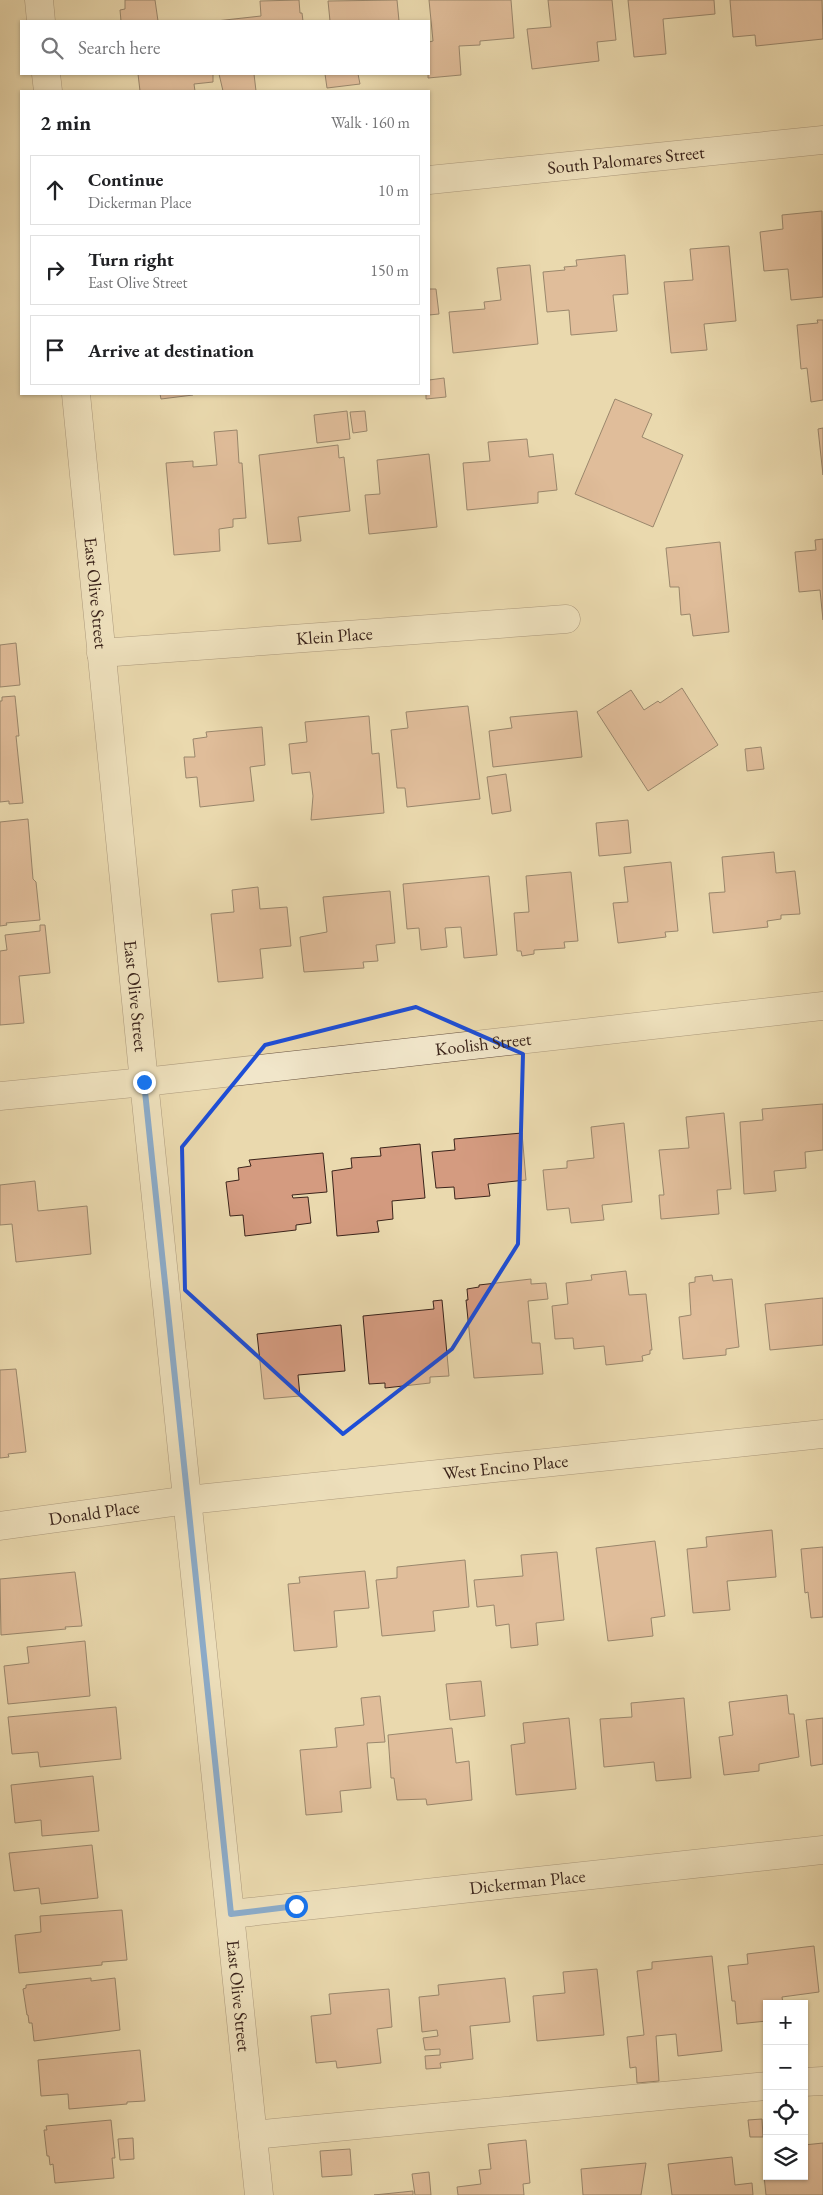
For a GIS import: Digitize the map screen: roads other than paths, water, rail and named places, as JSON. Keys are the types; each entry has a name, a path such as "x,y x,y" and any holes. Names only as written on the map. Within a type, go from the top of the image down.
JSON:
{"street":[{"path":"40,0 41,20"},
{"path":"46,75 48,90"},
{"name":"South Palomares Street","path":"430,180 823,140"},
{"name":"East Olive Street","path":"76,395 144,1082 259,2195"},
{"name":"Klein Place","path":"101,653 566,619"},
{"name":"Koolish Street","path":"0,1096 144,1082 823,1006"},
{"name":"West Encino Place","path":"188,1500 823,1434"},
{"name":"Donald Place","path":"0,1526 188,1500"},
{"name":"Dickerman Place","path":"231,1914 823,1850"},
{"path":"808,2082 823,2080"},
{"path":"253,2135 763,2086"}]}
